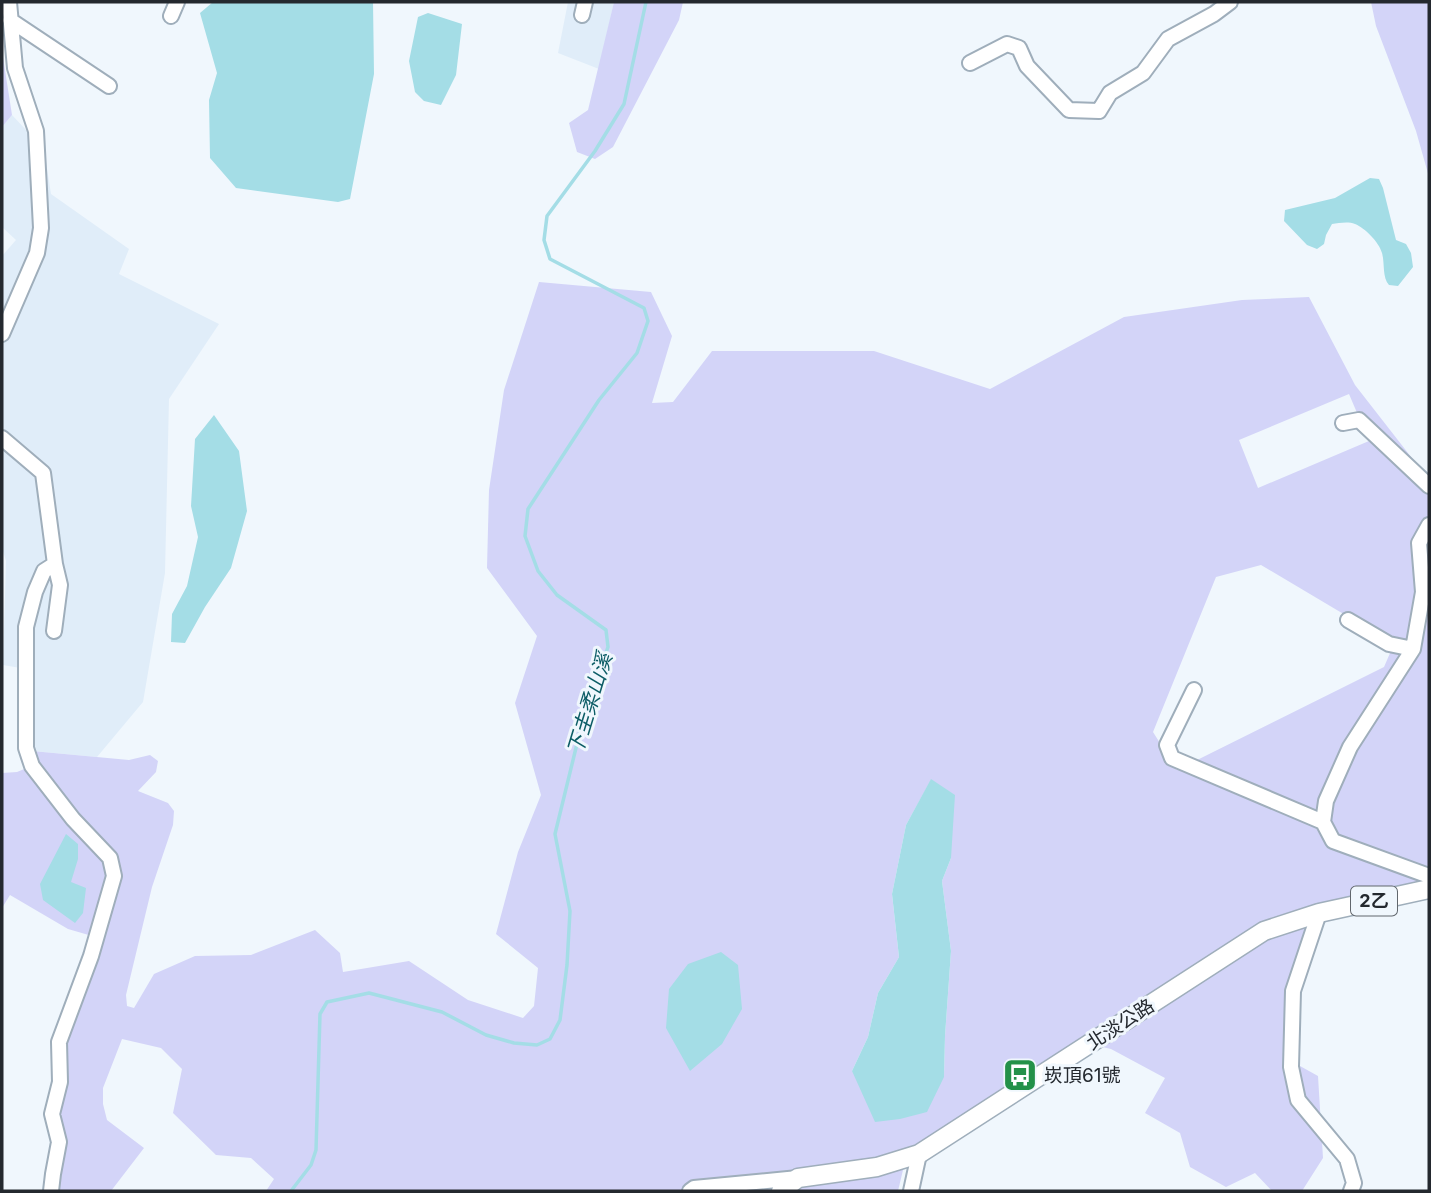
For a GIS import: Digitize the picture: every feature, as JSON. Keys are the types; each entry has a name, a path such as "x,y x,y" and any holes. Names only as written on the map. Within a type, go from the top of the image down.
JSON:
{"main road":[{"name":"北淡公路","path":"781,1191 798,1178 877,1167 919,1154 1264,930 1319,913 1429,889"}],"street":[{"path":"2,334 37,253 41,228 36,131 15,68 9,2"},
{"path":"970,63 1007,44 1019,48 1027,66 1069,110 1100,111 1110,93 1143,73 1168,39 1214,14 1230,2"},
{"path":"10,20 109,86"},
{"path":"1343,424 1359,420 1429,486"},
{"path":"2,438 43,473 60,585 54,631"},
{"path":"1429,525 1419,543 1423,592 1413,649 1350,747 1326,801 1323,822 1333,841 1429,876"},
{"path":"51,1191 60,1142 52,1114 60,1082 59,1042 91,956 114,876 110,858 73,819 32,766 26,748 26,627 35,592 44,571 55,564"},
{"path":"1348,620 1389,644 1413,649"},
{"path":"1194,690 1167,745 1172,758 1323,822"},
{"path":"1319,913 1293,991 1291,1068 1298,1100 1347,1159 1354,1183 1352,1191"},
{"path":"911,1191 919,1154"},
{"path":"690,1191 694,1188 798,1178"}],"shaded area":[{"path":"213,2 373,2 374,74 350,199 338,202 236,188 210,158 209,100 217,73 200,13"},
{"path":"568,2 614,2 599,69 558,53"},
{"path":"614,2 683,2 679,20 613,147 595,159 577,152 569,123 588,110"},
{"path":"1371,2 1429,2 1429,177 1416,131 1376,26"},
{"path":"428,13 462,24 456,75 441,105 424,101 415,92 409,61 418,17"},
{"path":"2,51 12,115 2,127"},
{"path":"12,115 44,149 51,194 129,249 119,274 219,324 169,399 165,573 143,702 97,757 32,751 32,670 3,665 6,561 2,548 2,256 16,240 2,227 2,127"},
{"path":"1370,178 1379,179 1396,240 1406,244 1411,253 1413,267 1398,286 1389,285 1387,282 1378,244 1359,226 1344,222 1332,224 1324,244 1317,249 1307,245 1284,221 1285,210 1335,198"},
{"path":"539,282 651,292 672,336 652,403 673,402 712,351 874,351 990,389 1124,317 1242,300 1309,297 1355,385 1429,480 1429,893 1320,917 1297,993 1300,1066 1318,1076 1323,1158 1302,1191 1272,1191 1255,1173 1226,1187 1190,1167 1180,1133 1145,1113 1165,1078 1111,1049 1081,1042 966,1117 908,1149 898,1191 266,1191 274,1179 251,1158 216,1155 173,1113 182,1069 161,1048 122,1039 103,1088 103,1104 107,1120 144,1148 111,1191 54,1191 53,1114 63,1039 99,938 68,929 10,895 2,908 2,773 17,772 34,765 32,751 129,760 150,755 158,761 156,772 138,791 168,803 174,811 173,825 152,887 126,995 127,1006 134,1008 154,974 195,956 251,955 315,930 340,953 343,972 409,961 468,1000 523,1018 534,1006 538,968 496,934 518,852 541,795 515,703 537,636 487,568 489,490 504,390","holes":["1349,394 1369,441 1258,488 1239,440","1261,565 1394,644 1384,667 1177,770 1153,732 1216,577","931,780 951,858 942,881 951,951 944,1077 852,1071 868,1037 878,993 899,957 892,894 906,825"]},
{"path":"214,415 239,451 247,511 231,568 185,643 171,642 172,614 187,586 198,537 191,506 195,439"},
{"path":"931,779 955,795 951,858 942,881 951,951 944,1077 927,1112 875,1122 852,1071 868,1037 878,993 899,957 892,894 906,825"},
{"path":"66,834 78,844 78,859 71,882 86,888 83,913 75,923 43,900 40,884"},
{"path":"721,952 738,965 742,1009 722,1044 690,1071 666,1028 669,989 688,964"}],"waterway":[{"name":"下圭柔山溪","path":"291,1191 311,1165 316,1150 320,1014 327,1002 369,993 442,1012 486,1035 514,1043 537,1045 550,1039 560,1020 570,911 555,834 584,715 608,647 606,630 557,595 538,571 525,536 528,509 599,400 637,353 648,321 644,308 550,259 544,240 547,216 595,151 624,104 646,2"}],"place":[{"name":"崁頂61號","path":"1020,1075"}]}
